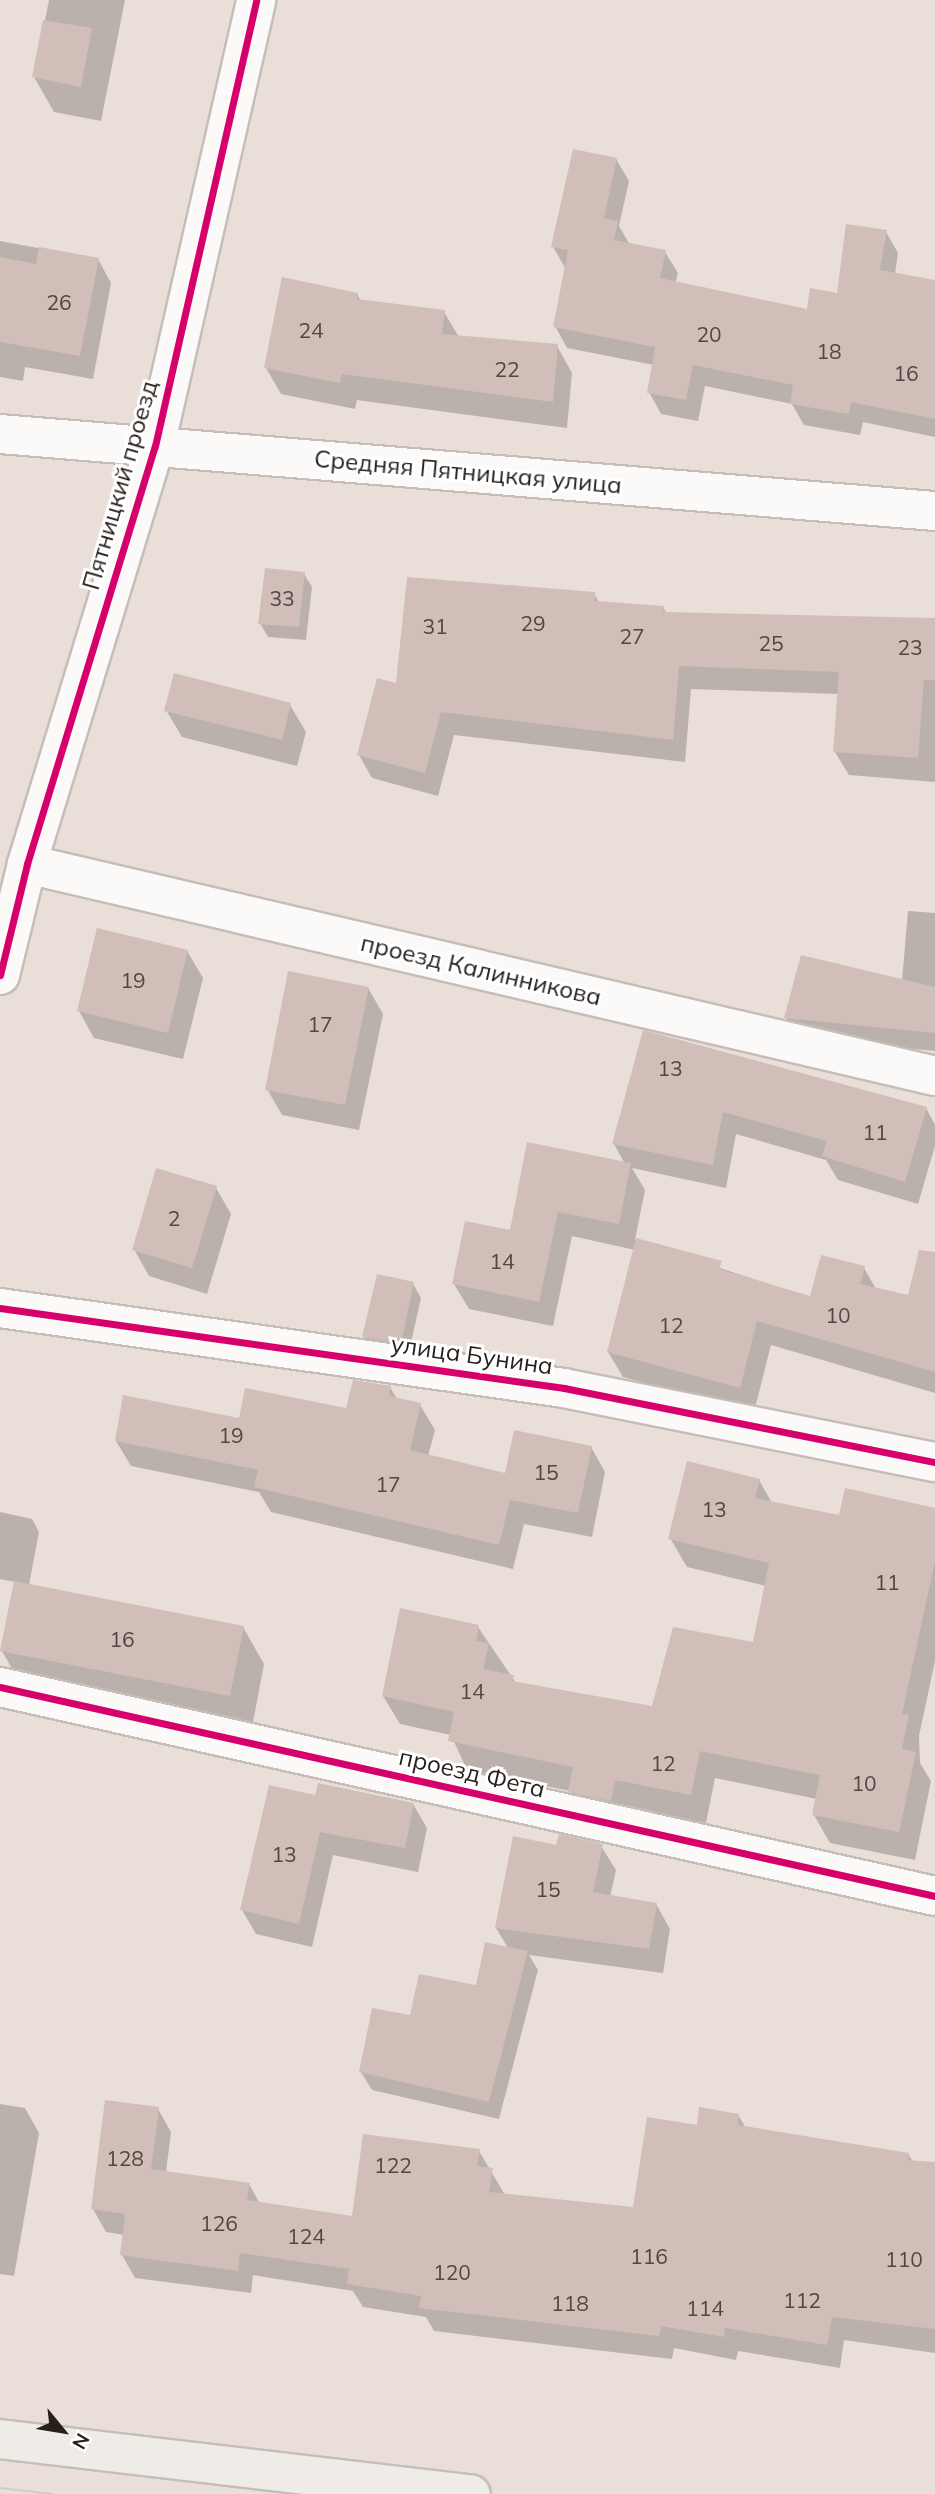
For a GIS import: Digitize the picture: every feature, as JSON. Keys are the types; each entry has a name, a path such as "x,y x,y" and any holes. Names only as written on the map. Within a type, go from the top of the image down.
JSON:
{"street":[{"name":"Пятницкий проезд","path":"0,975 27,864 155,446 256,0"},
{"name":"Средняя Пятницкая улица","path":"0,434 935,511"},
{"name":"проезд Калинникова","path":"27,864 935,1076"},
{"name":"улица Бунина","path":"0,1308 564,1388 935,1462"},
{"name":"проезд Фета","path":"0,1687 935,1896"},
{"path":"0,2439 471,2494"}],"building":[{"path":"43,20 92,28 81,87 32,77"},
{"path":"573,149 617,158 604,218 618,221 614,240 666,250 660,278 807,309 810,288 837,293 846,224 887,230 880,270 935,280 935,419 851,402 849,414 790,404 793,385 693,365 686,400 647,393 655,347 553,327 568,250 551,247"},
{"path":"39,247 99,258 80,356 0,342 0,257 36,264"},
{"path":"282,277 358,293 357,299 445,310 442,334 558,344 553,402 342,374 340,383 264,368"},
{"path":"265,568 305,572 299,627 258,624"},
{"path":"407,577 595,592 595,601 664,606 663,612 935,618 935,680 924,680 918,758 833,752 839,672 679,666 673,740 441,712 425,773 357,755 377,678 396,683"},
{"path":"174,673 291,703 282,740 164,711"},
{"path":"97,928 188,950 168,1033 77,1011"},
{"path":"801,955 935,987 935,1033 784,1018"},
{"path":"288,971 369,987 345,1105 265,1090"},
{"path":"643,1030 927,1107 905,1182 822,1156 827,1141 723,1112 713,1165 612,1144"},
{"path":"527,1142 631,1163 619,1224 558,1212 539,1302 452,1284 465,1221 510,1230"},
{"path":"156,1168 217,1186 192,1268 132,1250"},
{"path":"636,1238 722,1261 719,1269 810,1296 821,1255 865,1266 860,1284 908,1295 919,1250 935,1252 935,1372 757,1321 740,1388 607,1352"},
{"path":"377,1274 414,1282 401,1343 362,1337"},
{"path":"353,1380 391,1386 389,1396 421,1403 410,1450 505,1473 514,1430 592,1446 578,1513 510,1500 499,1545 254,1487 258,1470 115,1441 123,1395 239,1418 245,1388 346,1408"},
{"path":"687,1461 760,1479 755,1498 839,1515 845,1488 935,1508 935,1561 902,1714 909,1715 902,1749 916,1752 899,1832 812,1815 820,1775 700,1751 691,1795 615,1780 611,1801 568,1792 573,1767 448,1741 454,1712 382,1696 400,1608 479,1625 476,1641 489,1643 483,1669 514,1675 512,1681 652,1706 673,1627 753,1642 769,1563 668,1539"},
{"path":"14,1581 244,1626 230,1696 0,1651"},
{"path":"318,1783 414,1803 405,1848 320,1832 299,1924 240,1910 269,1785 315,1795"},
{"path":"559,1834 603,1844 593,1892 657,1903 649,1949 495,1928 513,1836 556,1845"},
{"path":"485,1942 528,1951 489,2102 359,2072 372,2008 410,2015 419,1974 476,1985"},
{"path":"105,2100 159,2107 151,2169 250,2183 247,2200 352,2216 363,2134 480,2149 477,2166 493,2168 489,2192 633,2207 647,2117 697,2125 699,2107 739,2114 738,2125 909,2153 908,2160 935,2162 935,2329 832,2317 827,2345 725,2328 724,2337 661,2326 659,2336 419,2308 421,2296 347,2284 349,2269 240,2253 238,2271 120,2255 125,2214 91,2209"}],"tram line":[{"path":"0,2488 53,2494"}],"cycle path":[{"path":"0,975 27,864 155,446 256,0"},
{"path":"0,1308 564,1388 935,1462"},
{"path":"0,1687 935,1896"}]}
